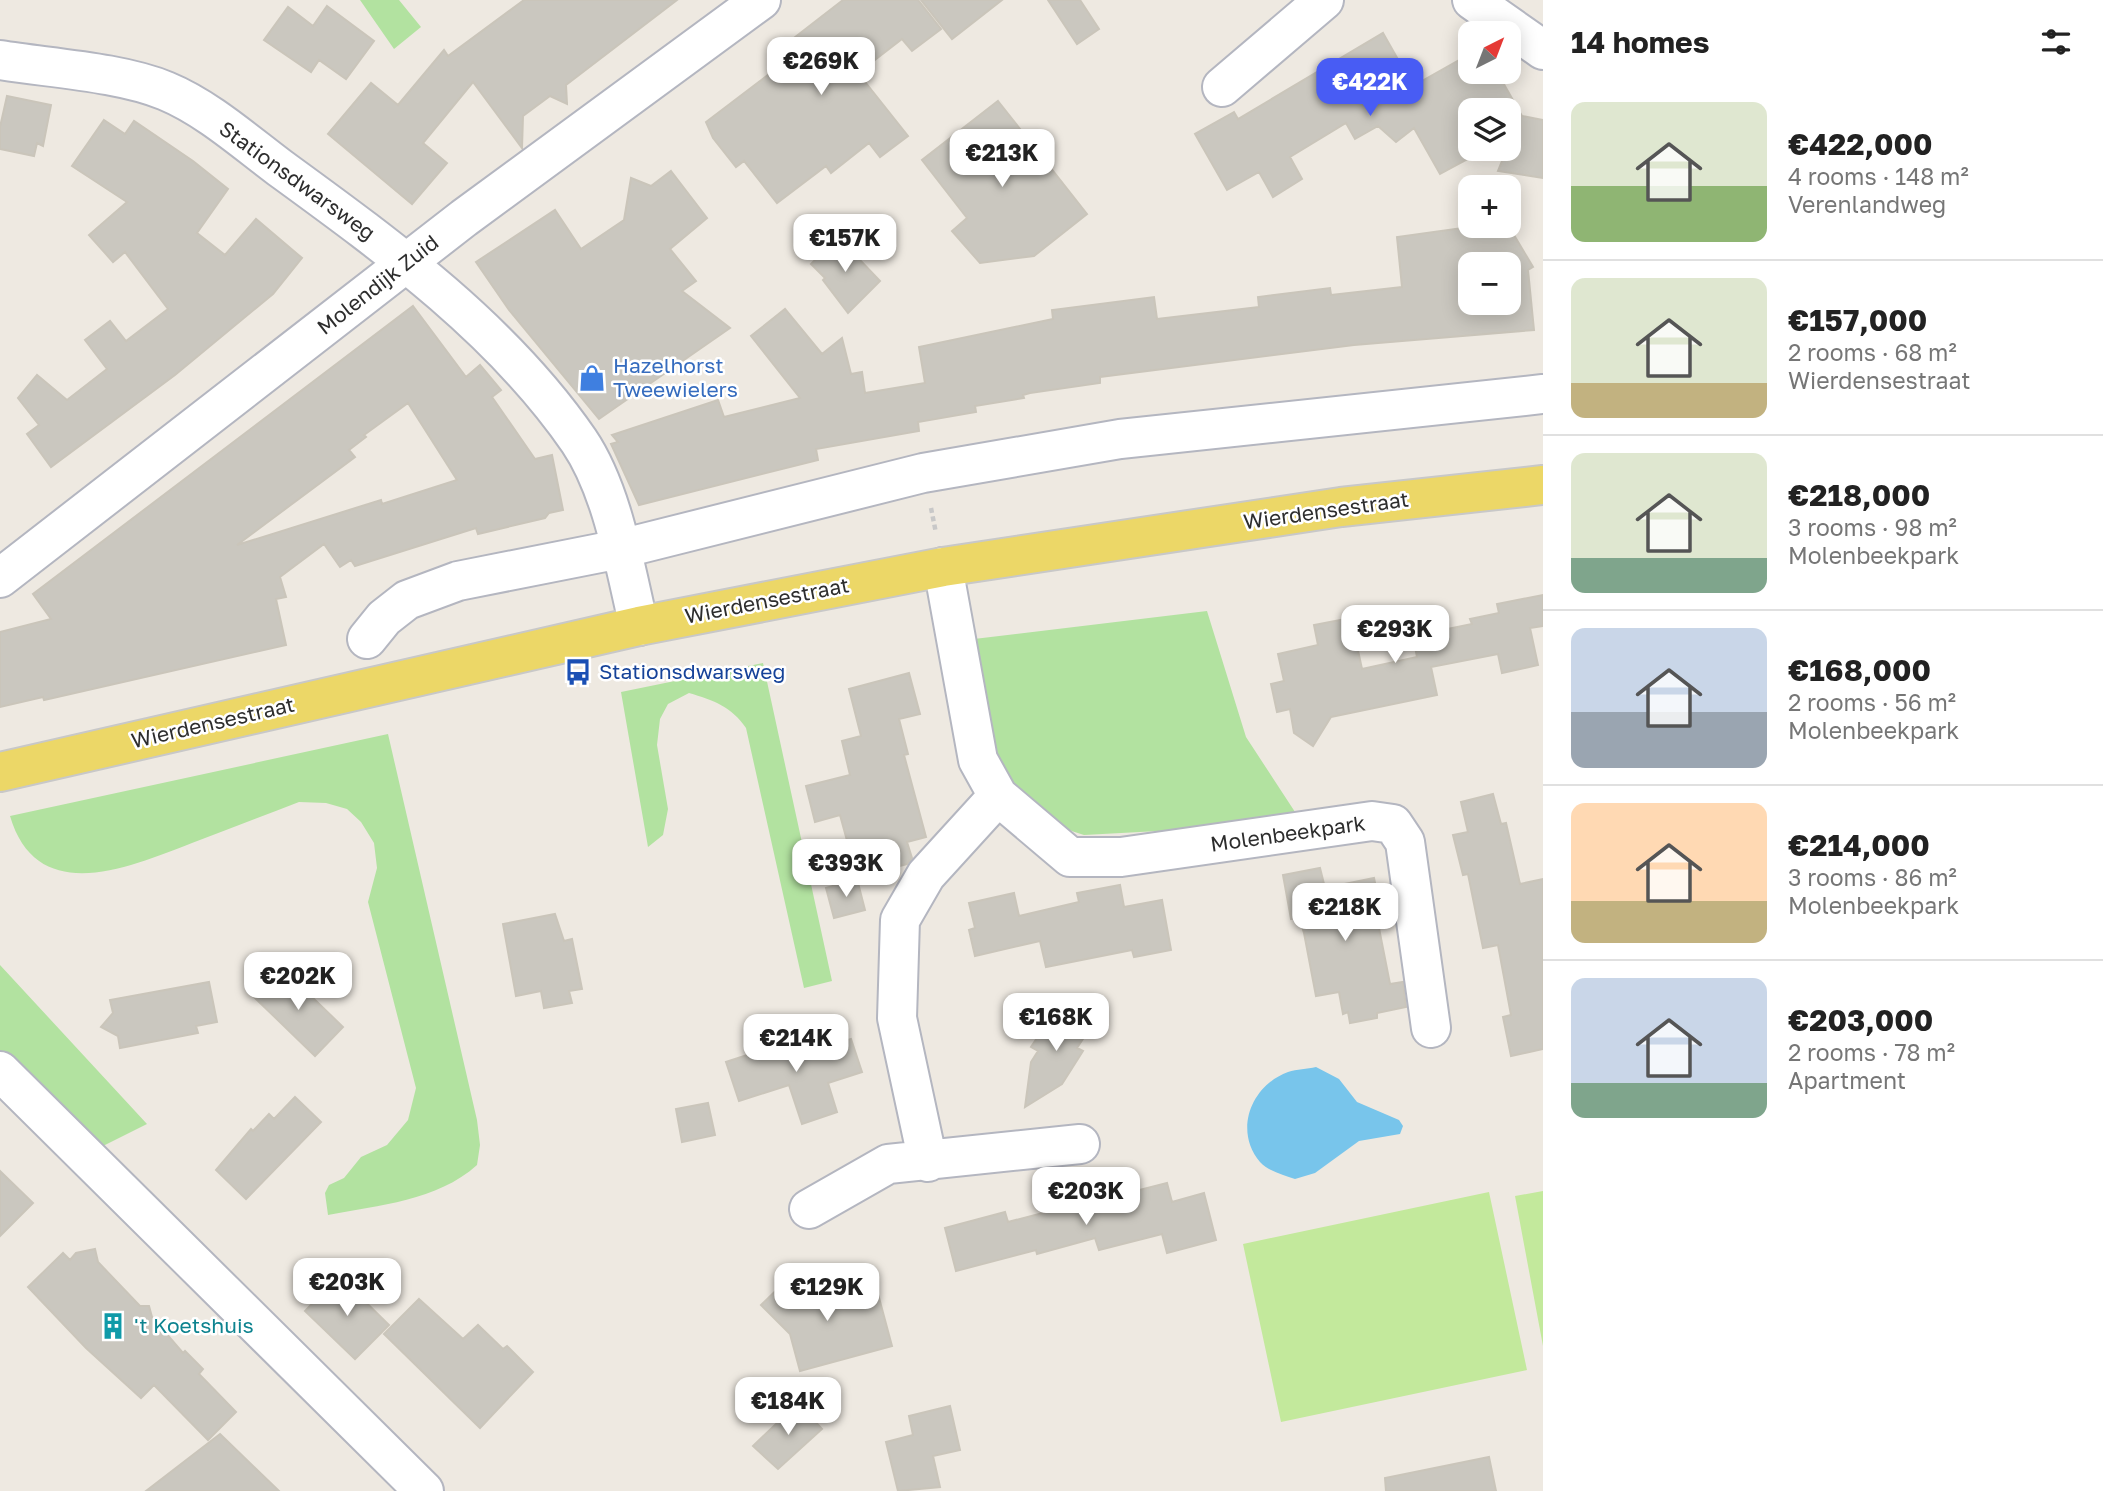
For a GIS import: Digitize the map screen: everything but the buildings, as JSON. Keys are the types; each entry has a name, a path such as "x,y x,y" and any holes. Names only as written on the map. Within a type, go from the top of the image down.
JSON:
{"main road":[{"name":"Wierdensestraat","path":"0,772 639,626 943,567 1341,507 1543,485"}],"street":[{"name":"Molendijk Zuid","path":"0,578 408,261 761,0"},
{"path":"1472,0 1543,50"},
{"path":"1222,87 1314,3"},
{"name":"Stationsdwarsweg","path":"0,60 120,79 165,91 204,112 408,261 507,355 580,442 604,495 639,626"},
{"path":"367,639 384,618 407,600 458,581 620,549 923,473 1120,439 1543,394"},
{"name":"Molenbeekpark","path":"943,567 978,760 998,796 1070,857 1121,857 1372,821 1393,824 1405,842 1431,1028"},
{"path":"928,1161 897,1018 900,920 926,874 998,796"},
{"path":"0,1071 424,1491"},
{"path":"809,1209 888,1164 1080,1144"}],"green space":[{"path":"360,0 399,0 421,27 394,49"},
{"path":"1207,611 1246,737 1297,815 1214,828 1084,835 1049,820 1029,805 1004,775 1000,765 974,639"},
{"path":"763,663 832,981 804,988 746,728 728,710 689,693 668,704 660,719 657,745 668,809 663,835 648,847 621,692"},
{"path":"388,734 477,1120 480,1145 477,1165 444,1187 407,1200 328,1215 325,1193 329,1185 344,1178 361,1157 387,1145 408,1120 416,1088 368,902 377,868 374,843 361,822 347,809 326,803 299,802 141,862 88,873 63,871 41,862 23,845 10,816"},
{"path":"0,965 147,1124 97,1149 0,1052"},
{"path":"1543,1191 1543,1346 1515,1196"},
{"path":"1489,1192 1527,1370 1281,1422 1243,1244"}],"water":[{"path":"1316,1067 1339,1079 1357,1102 1399,1120 1403,1126 1400,1134 1359,1141 1315,1173 1295,1179 1271,1170 1260,1162 1248,1136 1250,1110 1256,1098 1275,1078 1291,1071"}],"place":[{"name":"Hazelhorst Tweewielers","path":"592,378"},
{"name":"Stationsdwarsweg","path":"578,672"},
{"name":"'t Koetshuis","path":"113,1326"}]}
